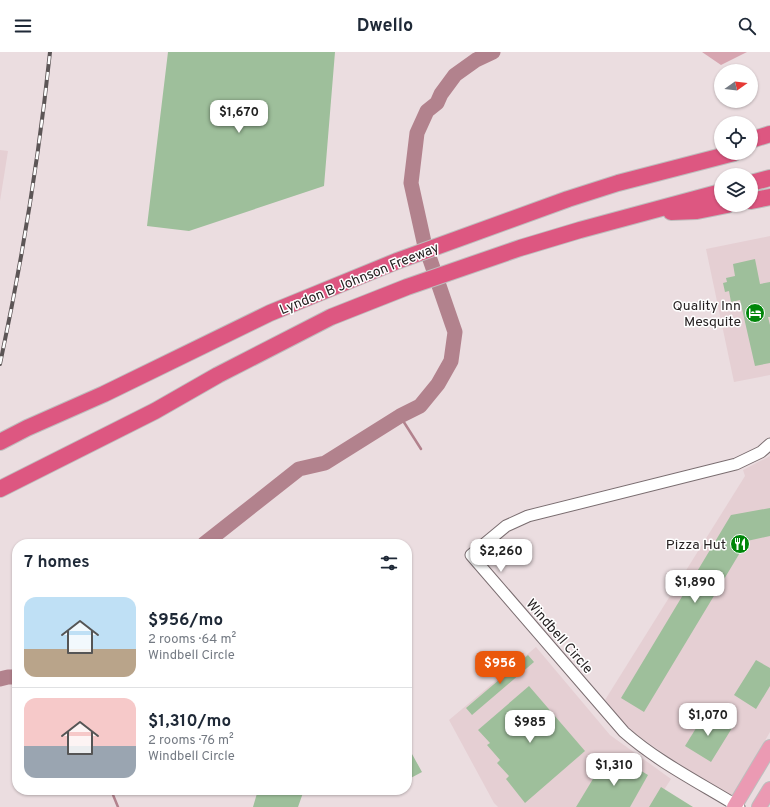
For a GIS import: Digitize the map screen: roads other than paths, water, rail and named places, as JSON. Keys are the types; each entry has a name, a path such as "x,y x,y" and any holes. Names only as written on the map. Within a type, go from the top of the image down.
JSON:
{"highway":[{"path":"758,138 770,134"},
{"path":"758,146 770,143"},
{"path":"618,183 714,151"},
{"name":"Lyndon B Johnson Freeway","path":"0,442 27,428 104,394 270,313 397,261 568,199 618,183 714,158"},
{"path":"758,182 770,178"},
{"name":"Lyndon B Johnson Freeway","path":"29,477 155,411 218,375 331,317 406,287 471,264 580,230 714,194"},
{"path":"758,199 770,198"},
{"path":"638,214 697,211 714,208"},
{"path":"0,438 27,428"},
{"path":"0,488 29,477"},
{"path":"0,497 29,477"}],"main road":[{"path":"736,806 770,747"},
{"path":"759,807 770,789"}],"street":[{"name":"Windbell Circle","path":"736,806 659,758 624,732 471,555 506,526 528,516 736,464 761,452 770,444"}],"waterway":[{"path":"210,539 299,469 325,463 400,416 420,406 438,384 451,361 455,332 424,242 411,183 417,133 427,111 437,103 441,94 455,75 476,60 493,52"},
{"path":"400,416 421,449"},
{"path":"0,679 12,677"},
{"path":"113,795 118,807"}],"railway":[{"path":"0,364 16,287 29,209 41,131 50,52"}],"place":[{"name":"Quality Inn Mesquite","path":"755,313"},
{"name":"Pizza Hut","path":"740,544"}]}
